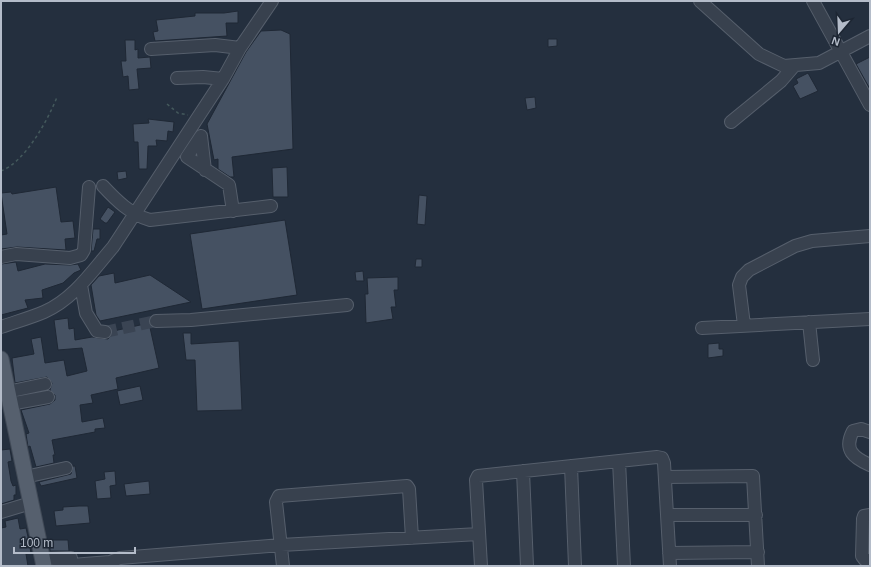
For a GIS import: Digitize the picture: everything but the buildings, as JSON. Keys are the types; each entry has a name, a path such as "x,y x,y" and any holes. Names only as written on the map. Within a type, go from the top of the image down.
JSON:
{"main road":[{"path":"1,360 30,503 44,563"}],"street":[{"path":"1,327 45,311 70,295 112,247 224,79 240,48 272,1"},
{"path":"700,1 760,54 784,66 819,63 870,36"},
{"path":"813,1 870,105"},
{"path":"151,49 215,45 240,48"},
{"path":"731,122 780,81 794,66"},
{"path":"177,78 203,77 224,79"},
{"path":"206,170 229,185 233,211"},
{"path":"103,186 116,200 134,213 150,220 271,206"},
{"path":"1,257 16,254 70,258 81,254 84,250 89,187"},
{"path":"744,325 739,285 742,277 749,270 796,246 812,241 870,236"},
{"path":"81,284 86,313 97,331 105,332"},
{"path":"156,321 191,320 347,305"},
{"path":"702,328 870,320"},
{"path":"809,322 813,360"},
{"path":"9,398 45,384"},
{"path":"9,398 48,397"},
{"path":"870,432 861,429 853,431 849,443 852,454 856,459 870,465"},
{"path":"481,566 476,478 482,475 659,457 663,460 665,477 670,566"},
{"path":"619,461 624,566"},
{"path":"571,466 575,566"},
{"path":"25,477 66,468"},
{"path":"524,471 527,566"},
{"path":"665,477 751,475 754,480 758,566"},
{"path":"283,566 276,502 276,498 279,496 406,486 409,489 412,538"},
{"path":"1,512 30,503"},
{"path":"668,515 756,515"},
{"path":"870,515 864,516 863,519 862,556 865,560 870,560"},
{"path":"59,566 126,561 281,545 479,534"},
{"path":"669,554 758,552"},
{"path":"44,563 110,556 126,561"}],"path":[{"path":"1,171 13,165 28,148 50,117 57,97"},
{"path":"167,104 178,113 198,118"}],"tunnel":[{"path":"105,332 156,321"}]}
